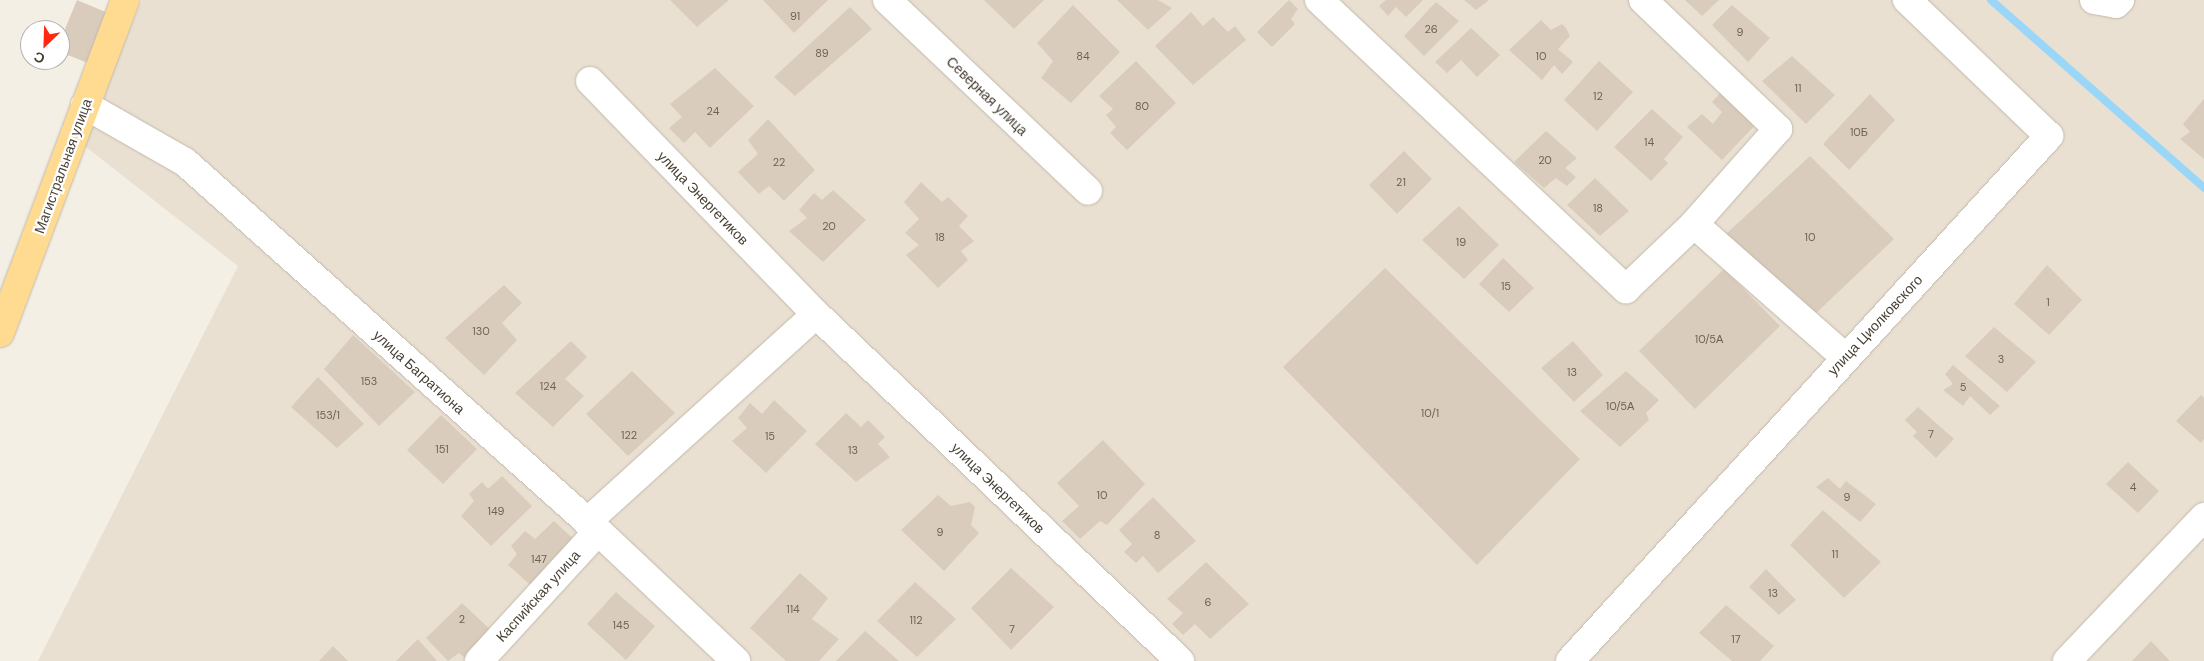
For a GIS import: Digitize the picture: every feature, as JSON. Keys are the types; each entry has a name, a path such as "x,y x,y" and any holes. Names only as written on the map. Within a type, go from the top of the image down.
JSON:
{"main road":[{"name":"Магистральная улица","path":"0,333 125,0"}],"street":[{"name":"Северная улица","path":"887,0 1088,191"},
{"path":"1319,0 1626,290 1694,224 1778,129 1643,0"},
{"name":"улица Циолковского","path":"1570,661 1845,357 2049,136 1907,0"},
{"name":"улица Энергетиков","path":"590,81 816,314 1180,661"},
{"name":"улица Багратиона","path":"85,105 185,162 592,527 736,661"},
{"path":"1694,224 1845,357"},
{"path":"592,527 816,314"},
{"path":"2067,661 2204,517"},
{"name":"Каспийская улица","path":"479,661 592,527"}],"shaded area":[{"path":"142,0 2204,0 2204,661 38,661 238,266 82,144"}],"building":[{"path":"77,0 108,13 88,63 70,56 69,20"},
{"path":"670,0 729,0 697,27"},
{"path":"763,0 828,0 794,33"},
{"path":"984,0 1044,0 1014,29"},
{"path":"1117,0 1158,0 1172,8 1148,30"},
{"path":"1289,0 1298,9 1291,19 1295,24 1272,47 1257,32"},
{"path":"1386,0 1423,0 1406,17 1396,7 1388,16 1379,6"},
{"path":"1464,0 1489,0 1476,10"},
{"path":"1685,0 1719,0 1702,16"},
{"path":"1436,2 1459,21 1424,56 1404,36"},
{"path":"1073,5 1120,52 1071,103 1041,78 1053,61 1037,43"},
{"path":"1732,5 1770,38 1748,62 1712,25"},
{"path":"850,7 872,29 795,96 774,77"},
{"path":"1191,12 1203,26 1213,17 1228,32 1235,26 1246,40 1193,85 1155,46"},
{"path":"1541,20 1551,30 1562,24 1566,28 1570,36 1558,49 1573,62 1562,74 1554,65 1542,80 1509,50"},
{"path":"1471,28 1500,55 1477,77 1461,60 1447,73 1435,62"},
{"path":"1792,56 1835,95 1806,124 1762,81"},
{"path":"1136,61 1176,103 1127,150 1110,133 1116,127 1106,115 1113,109 1099,96"},
{"path":"1599,61 1633,92 1597,131 1564,100"},
{"path":"715,68 754,106 710,148 695,132 684,143 669,128 682,117 670,104"},
{"path":"1722,91 1757,123 1722,160 1687,127 1702,114 1713,124 1722,112 1712,102"},
{"path":"1870,94 1895,120 1849,170 1823,144"},
{"path":"2204,99 2204,159 2180,139 2190,132 2183,124"},
{"path":"1652,109 1683,137 1664,159 1668,163 1651,181 1614,147"},
{"path":"768,119 815,170 784,201 769,186 759,194 738,172 758,154 748,140"},
{"path":"1546,131 1577,158 1565,168 1576,177 1567,186 1556,178 1544,188 1514,162"},
{"path":"1404,151 1432,179 1397,214 1369,185"},
{"path":"1810,156 1894,239 1812,317 1725,235"},
{"path":"1595,178 1629,211 1600,236 1567,205"},
{"path":"921,182 942,202 948,197 968,216 959,226 974,241 961,251 968,260 938,288 906,255 919,245 905,233 919,219 904,202"},
{"path":"833,190 866,220 823,262 789,231 807,218 799,210 814,193 822,200"},
{"path":"1459,206 1499,245 1464,279 1422,240"},
{"path":"1503,258 1534,288 1509,312 1479,284"},
{"path":"2047,265 2082,300 2049,335 2014,304"},
{"path":"1385,268 1580,459 1477,565 1283,367"},
{"path":"1724,269 1780,326 1695,409 1639,351"},
{"path":"504,285 522,303 502,323 517,340 484,375 445,338"},
{"path":"1994,327 2036,362 2007,392 1965,356"},
{"path":"353,335 415,392 379,426 324,369"},
{"path":"571,341 587,357 565,379 584,396 553,427 515,393"},
{"path":"1573,341 1603,375 1574,402 1541,368"},
{"path":"1953,365 2000,406 1990,415 1970,396 1963,406 1943,390 1953,384 1945,374"},
{"path":"632,371 675,413 628,456 586,414"},
{"path":"1626,371 1659,400 1646,413 1649,420 1620,447 1580,411"},
{"path":"318,377 364,424 337,448 291,407"},
{"path":"2201,395 2204,398 2204,439 2201,443 2176,421"},
{"path":"774,400 807,431 766,473 732,441 747,428 738,418 750,403 762,414"},
{"path":"1918,407 1954,439 1936,458 1913,436 1917,432 1905,420"},
{"path":"846,413 861,427 868,420 885,437 878,444 890,457 856,482 815,444"},
{"path":"441,415 477,449 443,484 407,450"},
{"path":"1103,440 1145,484 1107,525 1100,521 1080,539 1062,521 1079,506 1057,483"},
{"path":"2128,462 2159,491 2138,513 2106,484"},
{"path":"502,476 532,506 491,546 461,516 474,501 469,494 482,482 488,489"},
{"path":"1828,478 1840,489 1846,481 1876,504 1860,522 1816,487"},
{"path":"938,495 951,506 970,502 975,507 971,525 979,533 944,571 901,530"},
{"path":"1153,497 1196,541 1158,573 1143,556 1136,563 1124,552 1132,544 1119,530"},
{"path":"1823,510 1881,562 1844,598 1790,545"},
{"path":"554,521 580,545 536,590 508,565 517,554 511,546 525,531 535,539"},
{"path":"1206,562 1249,604 1210,639 1195,624 1183,635 1172,624 1183,613 1167,599"},
{"path":"1011,568 1054,607 1011,650 971,608"},
{"path":"1766,569 1796,600 1779,615 1749,587"},
{"path":"800,573 828,598 812,619 839,639 819,661 786,661 750,628"},
{"path":"915,582 956,619 917,657 877,621"},
{"path":"616,592 655,626 626,660 587,624"},
{"path":"462,603 496,635 469,661 459,653 448,661 426,638"},
{"path":"1726,605 1774,646 1760,661 1732,661 1699,633"},
{"path":"865,631 899,661 836,661"},
{"path":"418,639 437,661 396,661"},
{"path":"2151,641 2170,661 2132,661"},
{"path":"333,646 348,661 319,661"}],"waterway":[{"path":"1991,0 2204,188"}]}
